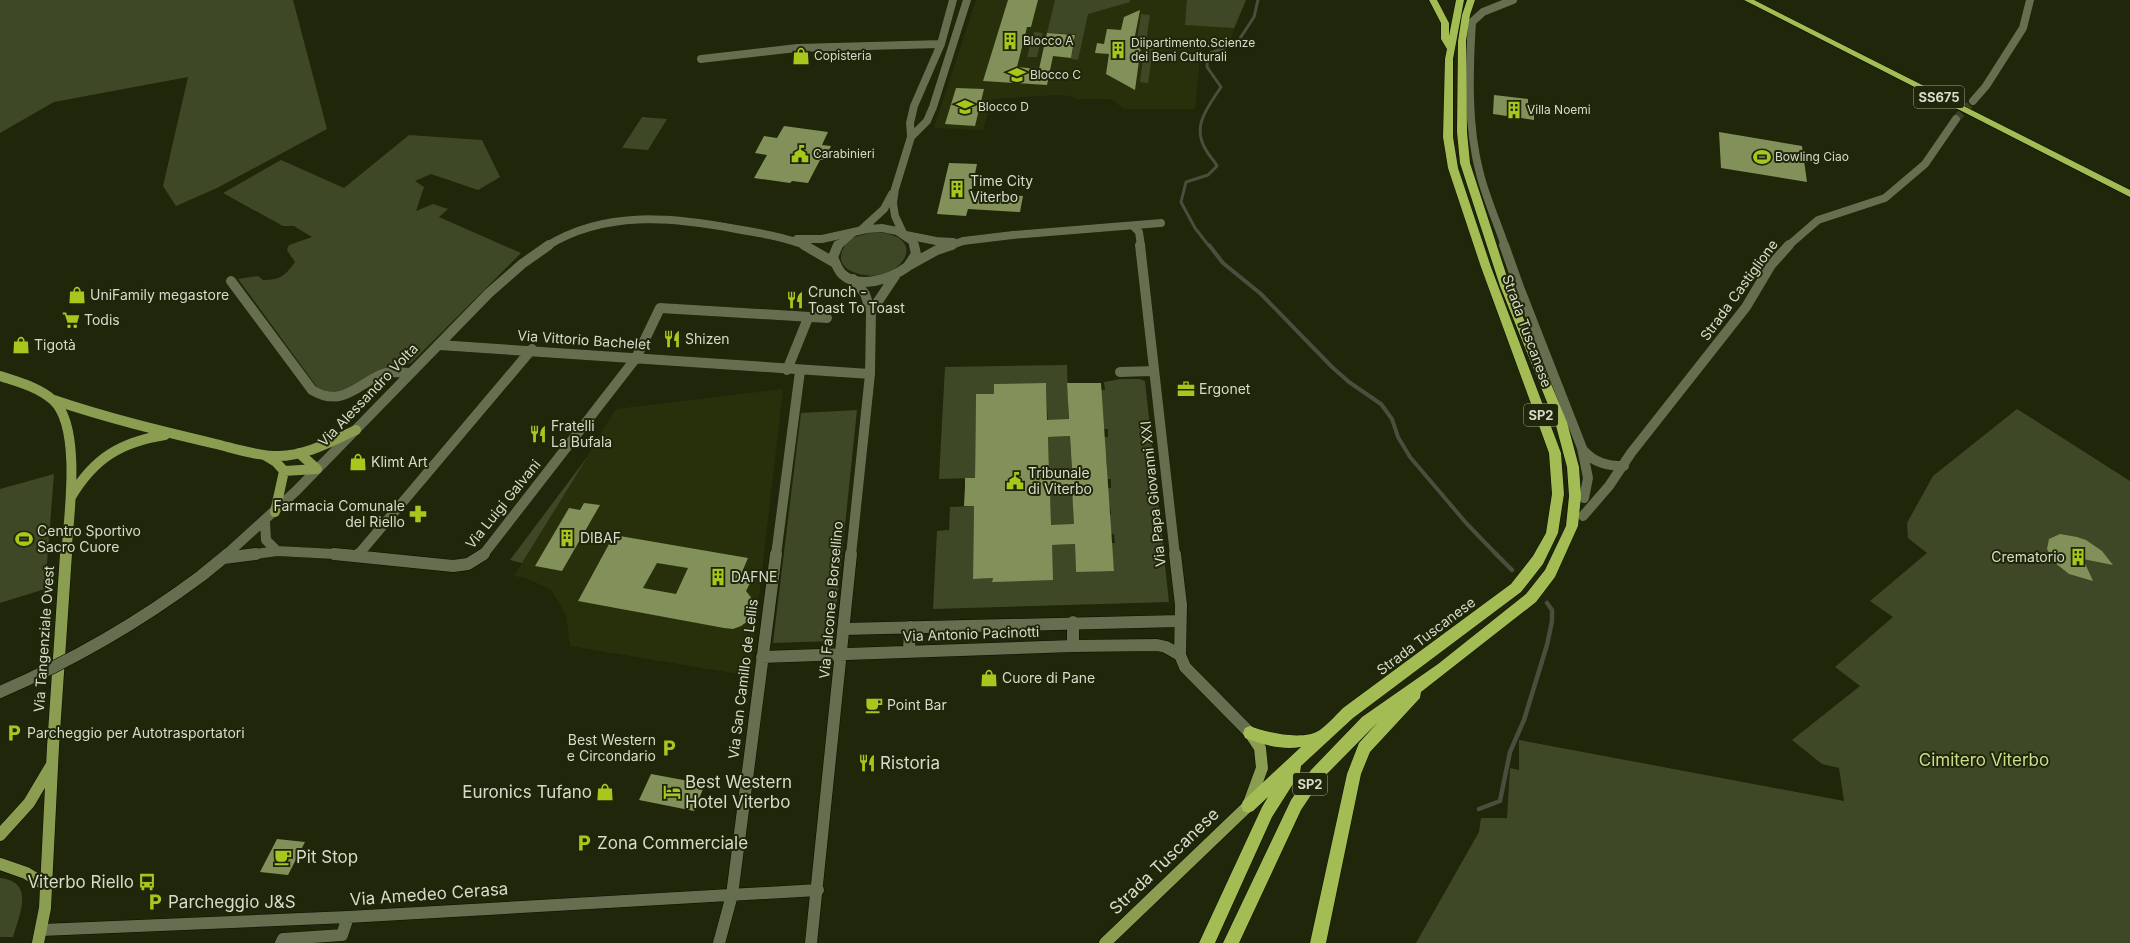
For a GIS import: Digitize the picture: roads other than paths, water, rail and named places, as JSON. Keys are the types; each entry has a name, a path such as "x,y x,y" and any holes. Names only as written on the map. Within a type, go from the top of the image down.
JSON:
{"highway":[{"path":"1432,0 1445,23 1445,39 1450,53"},
{"name":"Strada Tuscanese","path":"1304,753 1348,713 1516,588 1538,560 1552,533 1558,494 1555,453 1486,267 1453,168 1448,136 1450,53 1460,0"},
{"name":"Strada Tuscanese","path":"1443,668 1531,598 1550,573 1572,526 1575,496 1573,467 1561,422 1505,286 1465,163 1462,132 1462,41 1466,15 1471,0"},
{"path":"1472,22 1475,0"},
{"name":"SS675","path":"1748,0 2130,194"},
{"name":"SS675","path":"1762,0 2130,185"},
{"path":"1572,526 1582,516"},
{"path":"1318,943 1354,774 1364,748 1380,730 1443,668"},
{"name":"SP2","path":"1231,943 1296,805 1316,775 1367,722 1443,668"},
{"path":"1250,733 1273,742 1298,741 1322,736"},
{"name":"SP2","path":"1248,806 1304,753"},
{"name":"SP2","path":"1208,943 1267,812 1304,753"}],"main road":[{"name":"Via Tangenziale Ovest","path":"0,376 35,388 53,400 62,411 67,423 71,454 70,499 52,764 46,885 40,937"},
{"path":"53,400 109,418 175,435 262,454 279,456 299,453 356,430"},
{"path":"70,499 89,470 111,451 144,438 175,435"},
{"path":"299,453 317,469"},
{"path":"262,454 276,462 284,472"},
{"path":"284,472 317,469"},
{"path":"275,512 284,472"},
{"path":"1248,806 1262,768 1260,748 1250,733"},
{"path":"0,835 27,806 39,790 52,764"},
{"name":"Strada Tuscanese","path":"1105,943 1248,806"},
{"path":"0,864 26,873 46,885"}],"street":[{"path":"910,265 914,258 915,246 904,234 895,216 893,203 895,189 911,137 910,123 914,106 941,44 953,0"},
{"path":"911,137 927,121 933,107 967,0"},
{"path":"1472,22 1483,12 1513,0"},
{"path":"1972,101 1986,86 2023,28 2030,0"},
{"name":"Strada Tuscanese","path":"1472,22 1470,58 1473,139 1480,174 1519,287 1572,418 1587,468 1588,479 1584,498"},
{"path":"701,60 798,48 941,44"},
{"name":"Strada Castiglione","path":"1582,516 1599,498 1624,466 1631,453 1746,307 1772,265 1792,242 1818,220 1885,198 1925,164 1956,119"},
{"path":"895,189 884,209 857,231 839,243 835,250 835,264 838,270 853,279 874,281 895,276"},
{"name":"Via Alessandro Volta","path":"0,692 50,669 122,631 159,608 224,558 266,521 439,344 535,253 552,242 590,226 635,218 664,217 787,239 817,249 835,264"},
{"path":"857,231 885,228 936,241 963,241 1013,235 1161,224"},
{"name":"Via Papa Giovanni XXI","path":"1134,227 1139,232 1180,597 1180,655 1185,667 1250,733"},
{"name":"Via Alessandro Volta","path":"787,239 822,239 857,231"},
{"path":"871,312 895,276 910,265 937,250 963,241"},
{"name":"Via Falcone e Borsellino","path":"811,943 818,890 870,374 871,312 865,294 853,279"},
{"path":"231,281 312,390 316,393 329,396 349,394 386,373 410,373"},
{"name":"Via Luigi Galvani","path":"224,558 277,551 358,555 453,566 468,564 484,556 636,358 660,308 827,318"},
{"path":"787,370 808,318"},
{"name":"Via Vittorio Bachelet","path":"439,344 532,349 800,371 870,374"},
{"path":"358,555 532,349"},
{"path":"1120,372 1154,370"},
{"name":"Via San Camillo de Lellis","path":"719,943 732,895 800,371"},
{"path":"1581,449 1587,455 1600,463 1624,466"},
{"path":"266,521 266,540 277,551"},
{"path":"242,542 266,540"},
{"name":"Via Antonio Pacinotti","path":"844,629 1073,622 1179,621"},
{"path":"1073,622 1073,646"},
{"path":"909,651 910,627"},
{"name":"Via Antonio Pacinotti","path":"762,657 1073,646 1157,645 1166,647 1180,655"},
{"name":"Via Amedeo Cerasa","path":"40,937 444,910 818,890"},
{"path":"281,943 283,939 342,935 348,917"}],"waterway":[{"path":"1209,246 1195,228 1181,202 1186,182 1208,175 1217,166 1206,150 1200,133 1203,117 1221,87 1207,67 1208,54 1237,43 1254,17 1258,0"},
{"path":"1209,245 1223,263 1261,294 1332,367 1349,382 1381,404 1392,419 1398,437 1410,457 1467,524 1497,555"},
{"path":"1497,555 1512,570"},
{"path":"1479,809 1500,801 1510,752 1524,720 1547,645 1552,621 1552,610 1547,603"}],"tunnel":[{"path":"1956,119 1973,101"}],"place":[{"name":"Blocco A","path":"1010,41"},
{"name":"Diipartimento.Scienze dei Beni Culturali","path":"1118,50"},
{"name":"Copisteria","path":"801,56"},
{"name":"Blocco C","path":"1017,75"},
{"name":"Blocco D","path":"965,107"},
{"name":"Villa Noemi","path":"1514,110"},
{"name":"Carabinieri","path":"800,154"},
{"name":"Bowling Ciao","path":"1762,157"},
{"name":"Time City Viterbo","path":"957,189"},
{"name":"UniFamily megastore","path":"77,295"},
{"name":"Crunch - Toast To Toast","path":"795,300"},
{"name":"Todis","path":"71,320"},
{"name":"Shizen","path":"672,339"},
{"name":"Tigotà","path":"21,345"},
{"name":"Ergonet","path":"1186,389"},
{"name":"Fratelli La Bufala","path":"538,434"},
{"name":"Klimt Art","path":"358,462"},
{"name":"Tribunale di Viterbo","path":"1015,481"},
{"name":"Farmacia Comunale del Riello","path":"418,514"},
{"name":"DIBAF","path":"567,538"},
{"name":"Centro Sportivo Sacro Cuore","path":"24,539"},
{"name":"Crematorio","path":"2078,557"},
{"name":"DAFNE","path":"718,577"},
{"name":"Cuore di Pane","path":"989,678"},
{"name":"Point Bar","path":"874,705"},
{"name":"Parcheggio per Autotrasportatori","path":"14,733"},
{"name":"Best Western e Circondario","path":"669,748"},
{"name":"Ristoria","path":"867,763"},
{"name":"Euronics Tufano","path":"605,792"},
{"name":"Best Western Hotel Viterbo","path":"672,792"},
{"name":"Zona Commerciale","path":"584,843"},
{"name":"Pit Stop","path":"283,857"},
{"name":"Viterbo Riello","path":"147,882"},
{"name":"Parcheggio J&S","path":"155,902"}],"park label":[{"name":"Cimitero Viterbo","path":"1984,760"}]}
